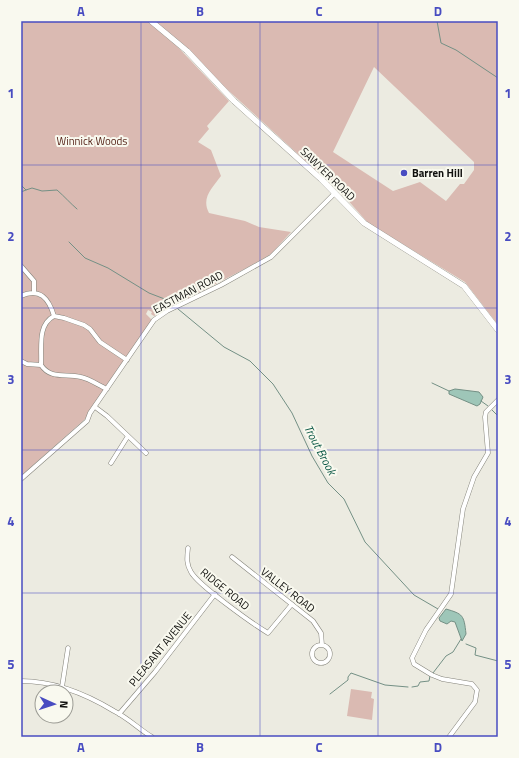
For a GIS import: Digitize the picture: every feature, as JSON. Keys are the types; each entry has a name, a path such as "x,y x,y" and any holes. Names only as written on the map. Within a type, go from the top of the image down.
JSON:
{"street":[{"name":"SAWYER ROAD","path":"151,21 187,51 234,101 335,193 367,226 464,286 498,330"},
{"name":"EASTMAN ROAD","path":"21,479 87,421 154,320 167,311 215,288 271,257 335,193"},
{"path":"21,266 34,281 34,292"},
{"path":"21,296 34,292 40,294 47,299 54,316"},
{"path":"41,365 43,327 45,323 54,316 84,325 90,329 100,342 127,360"},
{"path":"21,361 27,364 41,365 49,373 81,377 107,389"},
{"path":"449,737 475,702 477,690 472,684 442,679 432,675 414,664 412,658 426,630 451,594 463,509 474,477 488,453 485,417 486,412 498,400"},
{"path":"95,407 107,416 146,453"},
{"path":"111,463 128,436"},
{"name":"RIDGE ROAD","path":"188,548 187,557 191,573 215,594 268,634 292,604"},
{"name":"VALLEY ROAD","path":"232,557 313,621 320,630 322,645"},
{"name":"PLEASANT AVENUE","path":"119,714 155,672 215,594"},
{"name":"VALLEY ROAD","path":"322,645 328,648 330,653 329,659 323,663 315,660 313,653 315,648 322,645"},
{"path":"62,684 68,648"},
{"path":"21,681 52,684"},
{"path":"74,692 119,714 152,737"}],"green space":[{"name":"Winnick Woods","path":"21,21 148,21 174,43 229,101 207,126 209,129 198,142 211,150 221,176 211,189 207,198 206,203 209,213 245,221 259,227 291,232 271,254 256,263 154,316 151,314 152,312 148,310 146,314 151,321 85,419 21,476"},
{"path":"154,21 498,21 498,325 465,282 368,223 345,197 219,82 184,45","holes":["374,67 474,162 474,170 464,184 460,184 446,201 420,182 393,191 333,152"]},
{"path":"351,689 372,692 371,698 374,699 372,720 347,716"}],"water":[{"path":"455,389 479,392 483,397 480,404 477,406 449,394 449,391"},
{"path":"446,609 456,612 462,616 466,634 462,641 455,622 451,621 447,624 440,621 439,618"}],"waterway":[{"path":"437,21 441,43 456,50 498,78"},
{"path":"21,185 26,190 32,188 42,191 57,190 77,209"},
{"path":"21,192 26,190"},
{"name":"Trout Brook","path":"69,242 85,258 108,268 149,293 175,303"},
{"name":"Trout Brook","path":"178,309 224,347 250,361 273,384 292,413 312,456 328,483 344,499 365,542 414,595 438,609"},
{"path":"432,383 449,391"},
{"path":"481,401 488,406"},
{"path":"492,410 498,416"},
{"path":"433,673 446,656 453,652 461,639"},
{"name":"Trout Brook","path":"466,644 476,648 475,655 498,661"},
{"path":"330,694 348,680 351,673 385,685 408,687"},
{"path":"412,687 418,686 420,682 429,681 430,676"}],"place":[{"name":"Barren Hill","path":"404,173"}]}
